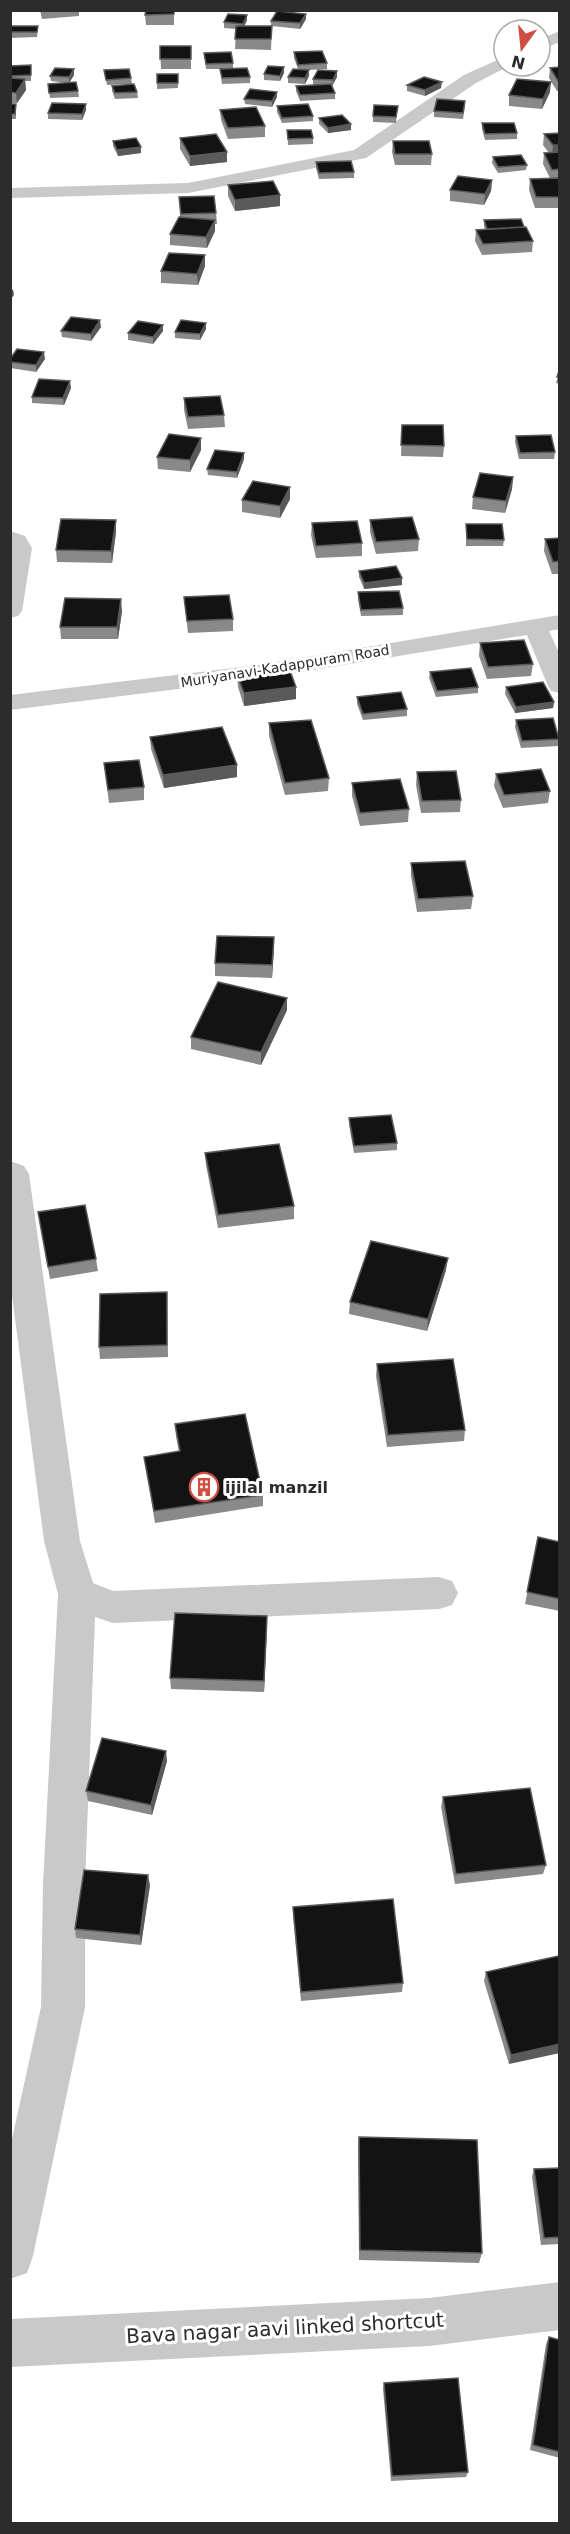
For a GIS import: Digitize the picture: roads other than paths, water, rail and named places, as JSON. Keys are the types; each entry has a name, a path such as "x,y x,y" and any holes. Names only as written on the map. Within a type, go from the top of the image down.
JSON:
{"street":[{"path":"10,193 189,188 360,154 470,78 492,68"},
{"path":"10,538 17,542 20,548 10,611"},
{"name":"Muriyanavi-Kadappuram Road","path":"10,704 258,672 560,622"},
{"path":"535,626 560,686"},
{"path":"10,1175 13,1174 62,1541 77,1594 64,1884 63,2007 10,2256"},
{"path":"77,1594 113,1607 439,1593"},
{"name":"Bava nagar aavi linked shortcut","path":"10,2343 429,2322 560,2306"}],"place":[{"name":"ijilal manzil","path":"204,1487"}]}
